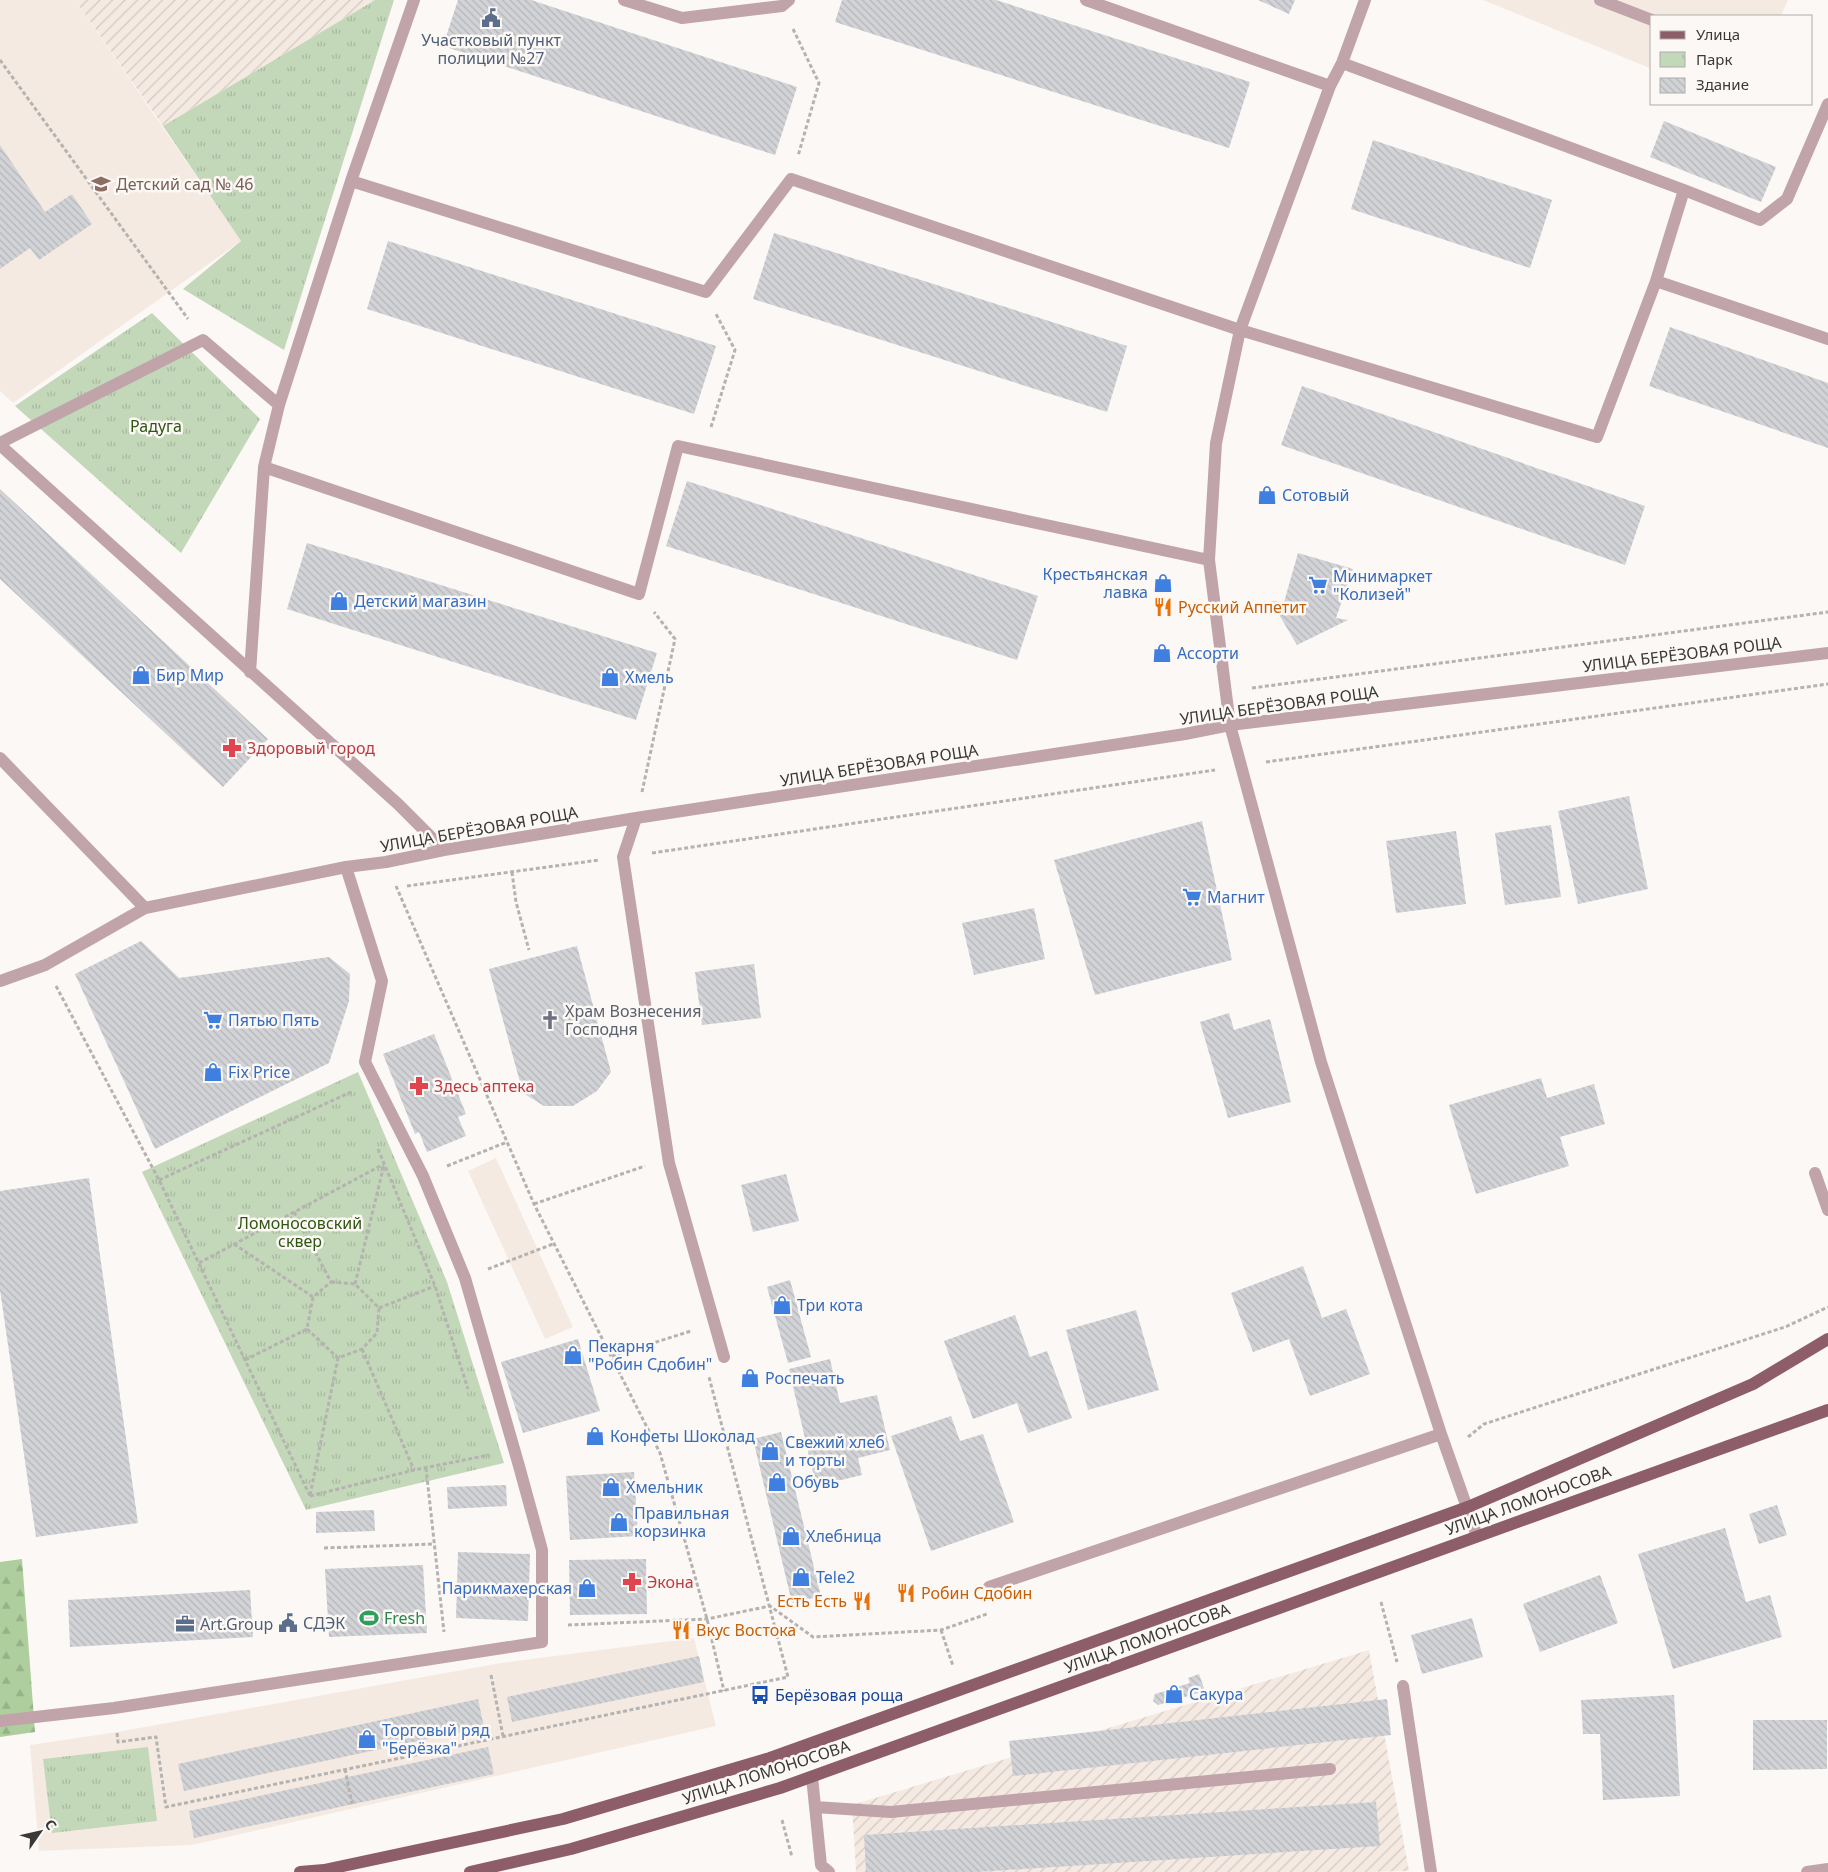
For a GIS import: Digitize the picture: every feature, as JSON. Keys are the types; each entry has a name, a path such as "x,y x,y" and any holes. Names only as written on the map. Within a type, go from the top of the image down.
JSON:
{"main road":[{"name":"УЛИЦА ЛОМОНОСОВА","path":"300,1872 324,1870 564,1819 770,1758 1468,1506 1754,1384 1828,1339"},
{"name":"УЛИЦА ЛОМОНОСОВА","path":"478,1871 571,1849 780,1788 1828,1410"}],"street":[{"path":"250,672 264,467 279,404 351,180 414,0"},
{"path":"624,0 682,18 785,3"},
{"path":"1086,0 1330,86"},
{"path":"1365,0 1342,63 1330,86 1240,330 1216,443 1208,560 1230,725 1321,1062 1441,1434 1478,1536"},
{"path":"1600,0 1650,19"},
{"path":"1342,63 1760,220 1787,199 1828,104"},
{"path":"351,180 706,292 792,178 1240,330 1597,437 1656,281 1684,190"},
{"path":"1656,281 1828,340"},
{"path":"279,404 203,340 0,444 398,804 444,850"},
{"path":"264,467 639,594 678,446 1208,560"},
{"name":"УЛИЦА БЕРЁЗОВАЯ РОЩА","path":"0,981 45,966 145,908 346,867 386,862 444,850 636,818 1184,734 1230,725 1828,653"},
{"path":"0,758 145,908"},
{"path":"636,818 623,857 669,1163 724,1357"},
{"path":"0,1721 114,1708 542,1642 542,1550 465,1278 423,1176 366,1062 382,980 346,867"},
{"path":"1815,1173 1828,1210"},
{"path":"989,1587 1441,1434"},
{"path":"1403,1686 1430,1872"},
{"path":"815,1807 891,1812 1330,1769"},
{"path":"812,1777 821,1866 829,1872"},
{"path":"1807,1872 1828,1869"}],"path":[{"path":"785,3 819,84 792,178"},
{"path":"0,60 203,340"},
{"path":"678,446 711,428 734,350 706,292"},
{"path":"636,818 675,639 639,594"},
{"path":"1226,691 1828,612"},
{"path":"724,1691 707,1619 660,1453 534,1204 396,888 623,857 1241,766 1828,684"},
{"path":"512,872 516,902 530,950"},
{"path":"45,966 159,1180 310,1496"},
{"path":"159,1180 354,1091"},
{"path":"423,1176 507,1142"},
{"path":"377,1146 435,1286 468,1389"},
{"path":"199,1263 384,1164"},
{"path":"355,1284 384,1164"},
{"path":"534,1204 653,1164"},
{"path":"294,1212 331,1282"},
{"path":"234,1244 313,1297"},
{"path":"465,1278 553,1244"},
{"path":"307,1329 313,1297 331,1282 355,1284 379,1308 378,1333 362,1348 338,1358"},
{"path":"379,1308 435,1286"},
{"path":"245,1360 307,1329"},
{"path":"307,1329 338,1358"},
{"path":"612,1356 696,1330"},
{"path":"362,1348 414,1470"},
{"path":"310,1496 338,1358"},
{"path":"310,1496 414,1470 489,1455 486,1446"},
{"path":"426,1468 446,1658"},
{"path":"324,1548 434,1544"},
{"path":"1381,1602 1403,1686"},
{"path":"114,1708 118,1742 156,1737 166,1807 788,1677 770,1606 707,1619 543,1626"},
{"path":"487,1651 503,1736"},
{"path":"346,1769 352,1804"},
{"path":"782,1820 794,1863"}],"shaded area":[{"name":"Детский сад № 46","path":"0,0 75,0 241,241 13,403 0,391"},
{"path":"75,0 375,0 163,126"},
{"path":"1483,0 1788,0 1781,15 1650,15 1650,68"},
{"path":"496,1158 573,1327 545,1339 468,1171"},
{"name":"Торговый ряд \"Берёзка\"","path":"694,1638 716,1726 192,1845 39,1851 30,1745 117,1732 501,1663"},
{"path":"1369,1650 1409,1871 856,1872 852,1805"}],"green space":[{"path":"375,0 394,0 284,350 183,289 241,241 163,126"},
{"name":"Радуга","path":"152,313 260,419 181,553 15,406"},
{"name":"Ломоносовский сквер","path":"358,1072 447,1282 504,1463 306,1510 142,1172"},
{"path":"22,1559 35,1732 0,1737 0,1562"},
{"path":"148,1747 157,1821 52,1833 43,1759"}],"building":[{"path":"458,0 531,0 797,87 775,155 443,46"},
{"path":"842,0 996,0 1250,82 1229,148 835,22"},
{"path":"1258,0 1295,0 1289,14"},
{"path":"1664,121 1776,167 1761,202 1650,157"},
{"path":"1373,140 1552,200 1530,268 1351,209"},
{"path":"0,145 45,212 72,194 92,224 39,260 30,248 0,269"},
{"path":"774,233 1127,346 1107,412 753,299"},
{"path":"388,241 716,346 694,414 367,309"},
{"path":"1670,327 1828,383 1828,448 1649,386"},
{"path":"1302,386 1645,506 1625,565 1281,445"},
{"path":"687,481 1038,596 1017,660 666,546"},
{"path":"0,489 268,739 223,787 0,579"},
{"path":"307,543 657,653 636,720 287,609"},
{"name":"Минимаркет \"Колизей\"","path":"1298,553 1353,569 1336,618 1348,620 1297,645 1271,601 1284,602"},
{"path":"1629,796 1648,889 1578,904 1558,811"},
{"path":"1202,821 1232,960 1095,995 1054,860"},
{"path":"1551,825 1561,897 1505,905 1495,833"},
{"path":"1456,831 1466,904 1396,913 1386,841"},
{"path":"1034,908 1045,959 974,975 962,923"},
{"path":"141,941 179,978 329,957 350,974 349,1001 329,1063 155,1149 75,974"},
{"name":"Храм Вознесения Господня","path":"577,946 611,1072 597,1091 573,1106 544,1106 523,1093 489,969"},
{"path":"754,964 761,1018 702,1025 695,972"},
{"path":"1229,1013 1234,1030 1270,1019 1291,1102 1228,1118 1200,1022"},
{"path":"434,1034 466,1114 458,1117 466,1136 427,1152 419,1132 415,1134 383,1054"},
{"path":"1541,1078 1547,1098 1594,1084 1605,1124 1560,1137 1569,1166 1476,1194 1449,1105"},
{"path":"786,1174 799,1221 753,1232 741,1185"},
{"path":"89,1178 138,1523 36,1537 0,1290 0,1191"},
{"path":"1303,1266 1322,1318 1346,1309 1370,1374 1310,1396 1289,1339 1253,1352 1231,1293"},
{"path":"790,1280 811,1357 788,1363 767,1287"},
{"path":"1136,1310 1159,1390 1088,1410 1066,1330"},
{"path":"1015,1315 1030,1357 1047,1351 1072,1418 1028,1433 1017,1403 973,1419 944,1341"},
{"path":"578,1339 600,1411 523,1433 501,1362"},
{"path":"830,1359 840,1403 877,1395 890,1450 858,1458 862,1475 816,1486 789,1369"},
{"path":"951,1416 960,1441 983,1434 1014,1522 931,1551 891,1436"},
{"path":"781,1432 821,1596 792,1603 753,1439"},
{"path":"634,1472 638,1536 570,1540 566,1476"},
{"path":"506,1485 507,1506 448,1509 447,1487"},
{"path":"1777,1505 1787,1535 1759,1544 1749,1514"},
{"path":"374,1510 375,1531 316,1533 316,1512"},
{"path":"1725,1528 1746,1602 1770,1595 1782,1637 1673,1669 1638,1554"},
{"path":"458,1552 530,1554 528,1621 456,1618"},
{"path":"646,1559 647,1614 570,1615 569,1560"},
{"path":"423,1565 427,1633 329,1637 325,1569"},
{"path":"1600,1575 1618,1623 1540,1652 1523,1604"},
{"path":"250,1590 253,1637 70,1647 68,1600"},
{"path":"1472,1618 1483,1657 1422,1674 1411,1635"},
{"path":"699,1656 704,1682 512,1722 507,1697"},
{"path":"1199,1674 1205,1691 1158,1705 1153,1701 1155,1694 1190,1683 1188,1678"},
{"path":"1674,1695 1680,1796 1603,1800 1600,1734 1583,1734 1581,1700"},
{"path":"478,1699 484,1727 184,1791 178,1764"},
{"path":"1387,1699 1391,1735 1013,1776 1009,1741"},
{"path":"1753,1720 1827,1720 1827,1769 1753,1770"},
{"path":"488,1747 494,1774 194,1838 189,1811"},
{"path":"1376,1802 1380,1846 977,1872 866,1872 864,1835"}],"place":[{"name":"Участковый пункт полиции №27","path":"491,18"},
{"name":"Детский сад № 46","path":"101,184"},
{"name":"Сотовый","path":"1267,495"},
{"name":"Крестьянская лавка","path":"1163,583"},
{"name":"Минимаркет \"Колизей\"","path":"1318,585"},
{"name":"Детский магазин","path":"339,601"},
{"name":"Русский Аппетит","path":"1163,607"},
{"name":"Ассорти","path":"1162,653"},
{"name":"Бир Мир","path":"141,675"},
{"name":"Хмель","path":"610,677"},
{"name":"Здоровый город","path":"232,748"},
{"name":"Магнит","path":"1192,897"},
{"name":"Пятью Пять","path":"213,1020"},
{"name":"Храм Вознесения Господня","path":"550,1020"},
{"name":"Fix Price","path":"213,1072"},
{"name":"Здесь аптека","path":"419,1086"},
{"name":"Три кота","path":"782,1305"},
{"name":"Пекарня \"Робин Сдобин\"","path":"573,1355"},
{"name":"Роспечать","path":"750,1378"},
{"name":"Конфеты Шоколад","path":"595,1436"},
{"name":"Свежий хлеб и торты","path":"770,1451"},
{"name":"Обувь","path":"777,1482"},
{"name":"Хмельник","path":"611,1487"},
{"name":"Правильная корзинка","path":"619,1522"},
{"name":"Хлебница","path":"791,1536"},
{"name":"Tele2","path":"801,1577"},
{"name":"Экона","path":"632,1582"},
{"name":"Парикмахерская","path":"587,1588"},
{"name":"Робин Сдобин","path":"906,1593"},
{"name":"Есть Есть","path":"862,1601"},
{"name":"Fresh","path":"369,1618"},
{"name":"СДЭК","path":"288,1623"},
{"name":"Art.Group","path":"185,1624"},
{"name":"Вкус Востока","path":"681,1630"},
{"name":"Сакура","path":"1174,1694"},
{"name":"Берёзовая роща","path":"760,1695"},
{"name":"Торговый ряд \"Берёзка\"","path":"367,1739"}]}
